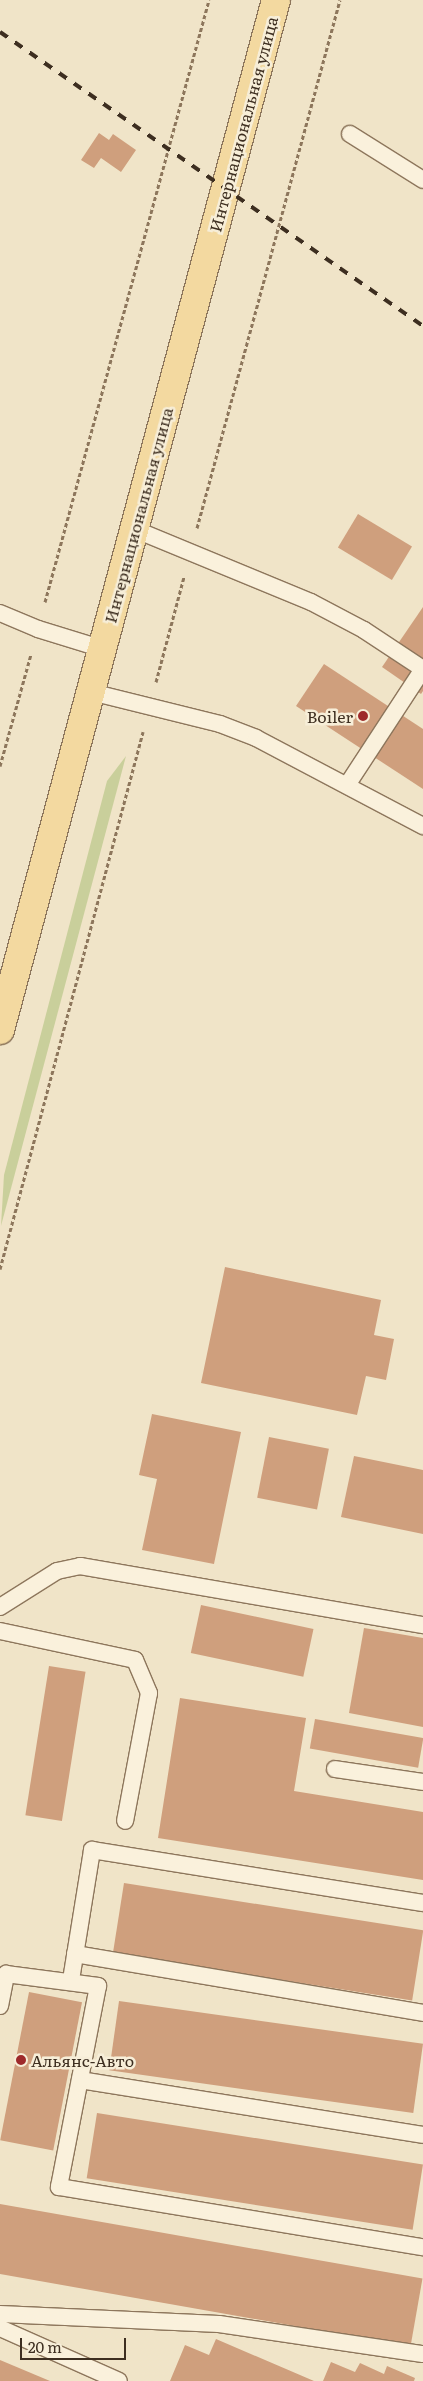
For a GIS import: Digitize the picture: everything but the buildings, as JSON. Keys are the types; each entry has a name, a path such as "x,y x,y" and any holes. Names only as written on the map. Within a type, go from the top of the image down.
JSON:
{"main road":[{"name":"Интернациональная улица","path":"0,1030 276,0"}],"lane":[{"path":"350,134 423,180"},
{"path":"134,529 311,602 364,630 423,669 348,785"},
{"path":"0,613 38,629 103,649"},
{"path":"91,692 220,724 256,738 423,826"},
{"path":"0,1607 57,1571 80,1566 423,1624"},
{"path":"0,1632 135,1660 149,1693 125,1821"},
{"path":"335,1769 423,1782"},
{"path":"71,1980 92,1850 423,1903"},
{"path":"75,1954 423,2013"},
{"path":"0,2006 3,1974 71,1980 98,1986 59,2187 423,2247"},
{"path":"80,2080 423,2135"},
{"path":"0,2314 219,2324 423,2354"},
{"path":"0,2328 119,2381"}],"path":[{"path":"0,766 209,0"},
{"path":"0,1268 149,706 340,0"}],"green space":[{"path":"126,756 1,1226 4,1175 107,781"}],"railway":[{"path":"0,32 423,326"}],"place":[{"name":"Boiler","path":"363,716"},
{"name":"Альянс-Авто","path":"21,2060"}]}
